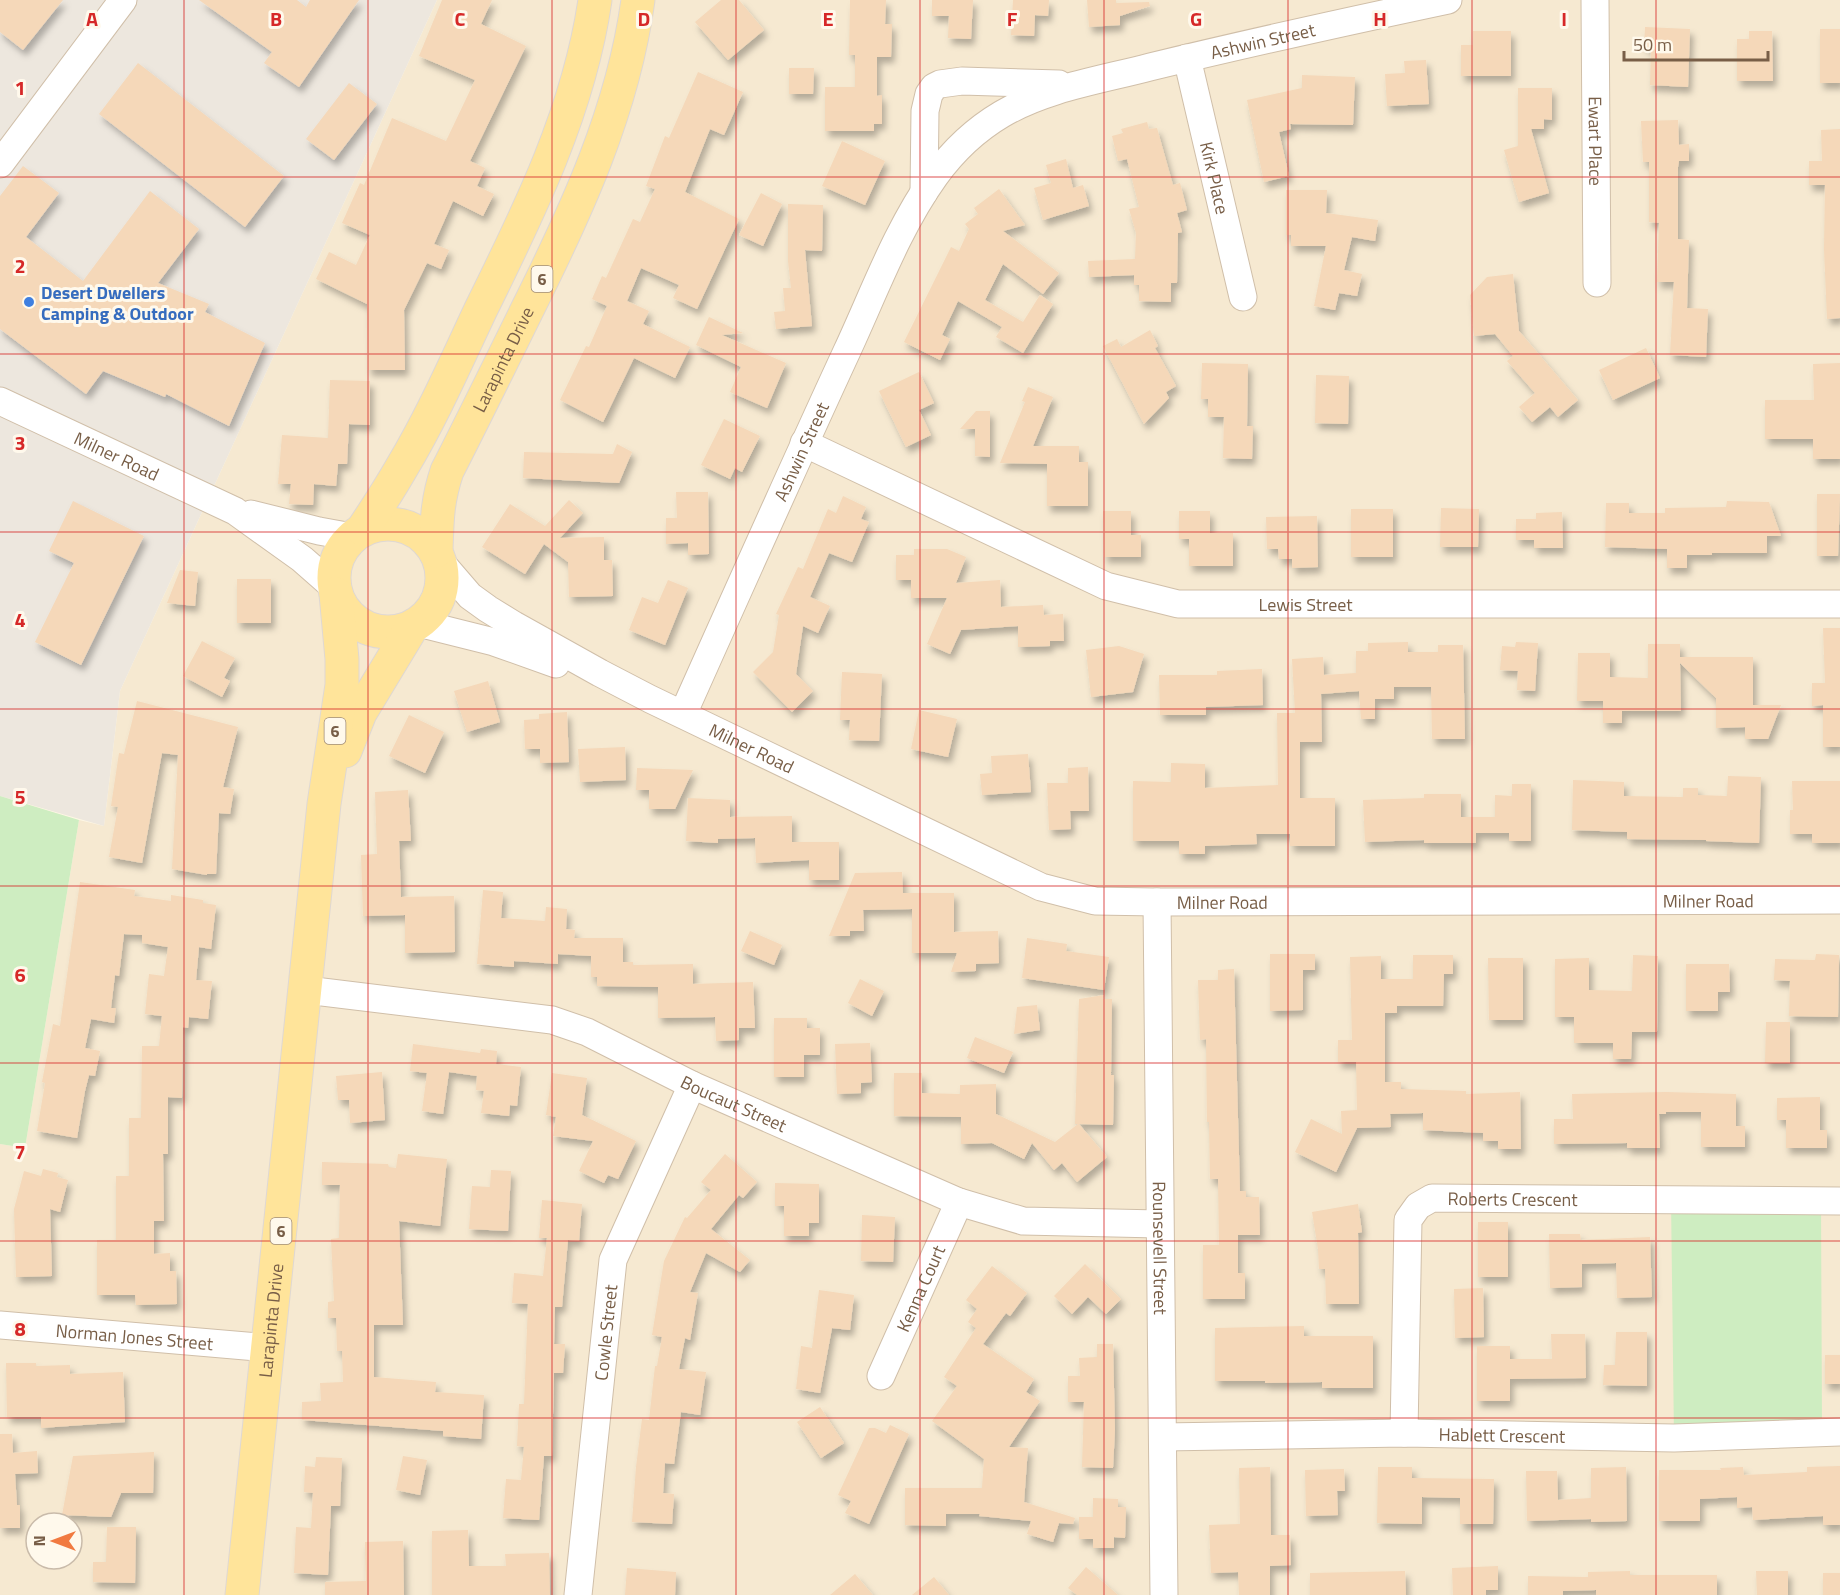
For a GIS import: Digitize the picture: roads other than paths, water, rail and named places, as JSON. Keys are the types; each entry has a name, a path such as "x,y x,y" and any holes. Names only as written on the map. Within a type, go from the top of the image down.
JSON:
{"main road":[{"name":"6","path":"336,591 333,577 336,560 343,547 358,533 402,468 517,236 557,143 574,96 586,54 595,0"},
{"name":"Larapinta Drive","path":"437,556 436,512 447,471 568,227 598,154 616,100 634,30 638,0"},
{"path":"358,533 380,524 398,524 414,530 428,541 437,556"},
{"name":"6","path":"415,625 429,612 438,598 441,582 437,556"},
{"path":"336,591 343,609 355,621 369,629 386,632 415,625"},
{"name":"Larapinta Drive","path":"242,1595 324,804 342,685 336,591"},
{"name":"Larapinta Drive","path":"319,867 333,787 345,750 360,713 415,625"}],"street":[{"path":"0,164 123,0"},
{"name":"Ashwin Street","path":"683,714 804,443 908,219 924,192 954,152 976,131 1024,103 1079,85 1187,58 1449,0"},
{"name":"Ewart Place","path":"1595,0 1597,283"},
{"name":"Kirk Place","path":"1187,58 1243,297"},
{"name":"Ashwin Street","path":"924,192 925,111 929,94 934,87 962,81 1079,85"},
{"name":"Milner Road","path":"0,401 235,511 302,559 336,591"},
{"name":"Lewis Street","path":"804,443 1106,586 1178,604 1840,604"},
{"name":"Milner Road","path":"235,511 319,531 358,533"},
{"name":"Milner Road","path":"437,556 470,596 488,609 514,626 650,699 1041,887 1095,901 1840,900"},
{"name":"Milner Road","path":"415,625 513,648 650,699"},
{"name":"Rounsevell Street","path":"1157,902 1164,1595"},
{"name":"Boucaut Street","path":"306,990 552,1020 587,1032 692,1085 959,1202 1023,1221 1159,1224"},
{"name":"Cowle Street","path":"578,1595 613,1260 692,1085"},
{"name":"Roberts Crescent","path":"1404,1433 1408,1220 1418,1206 1432,1198 1840,1201"},
{"name":"Kenna Court","path":"881,1376 959,1202"},
{"name":"Norman Jones Street","path":"0,1325 269,1348"},
{"name":"Hablett Crescent","path":"1163,1437 1404,1433 1674,1438 1840,1432"}],"place":[{"name":"Desert Dwellers Camping & Outdoor","path":"29,302"}]}
